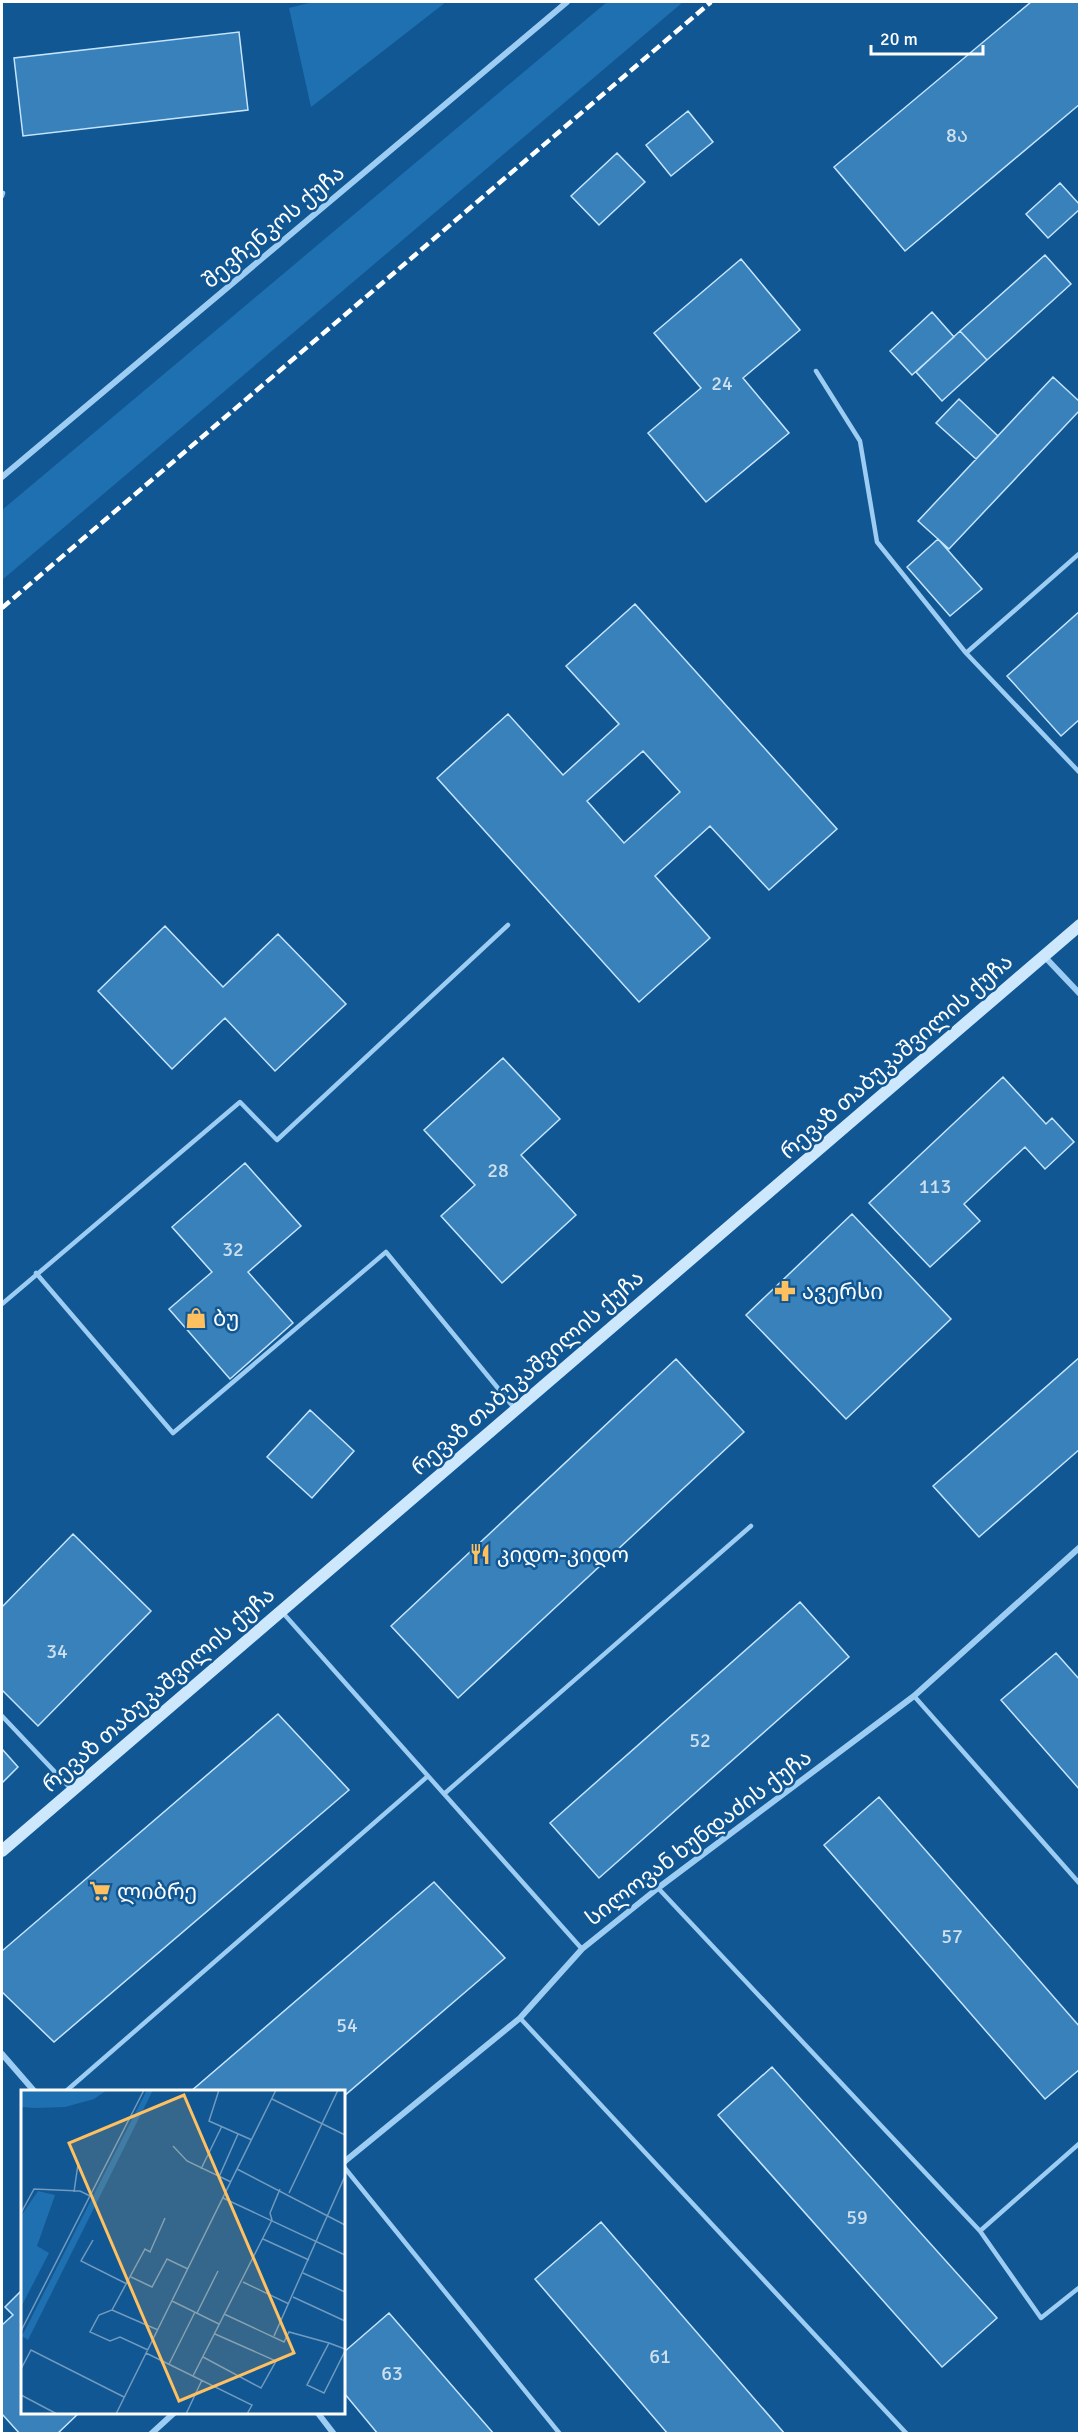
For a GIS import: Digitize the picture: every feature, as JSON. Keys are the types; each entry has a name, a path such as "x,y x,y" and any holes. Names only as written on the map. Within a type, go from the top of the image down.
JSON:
{"main road":[{"name":"რევაზ თაბუკაშვილის ქუჩა","path":"2,1851 1080,925"}],"street":[{"name":"შევჩენკოს ქუჩა","path":"2,477 567,2"},
{"path":"1044,956 1080,994"},
{"name":"სილოვან ხუნდაძის ქუჩა","path":"345,2164 520,2018 582,1949 658,1888 914,1696 1080,1546"},
{"path":"2,2054 34,2090"},
{"path":"151,2433 173,2414"},
{"path":"319,2414 334,2433"}],"lane":[{"path":"816,371 860,441 877,542 966,653 1080,773"},
{"path":"966,653 1080,553"},
{"path":"2,1304 240,1102 277,1140 508,925"},
{"path":"36,1273 173,1433 386,1252 516,1410"},
{"path":"444,1794 751,1526"},
{"path":"281,1611 582,1949"},
{"path":"914,1696 1080,1884"},
{"path":"2,1716 72,1790"},
{"path":"66,2090 428,1776"},
{"path":"658,1888 980,2231 1041,2318 1080,2287"},
{"path":"520,2018 907,2433"},
{"path":"980,2231 1080,2143"},
{"path":"345,2166 560,2433"}],"shaded area":[{"path":"313,2 446,2 311,107 289,8"},
{"path":"607,2 683,2 2,580 2,510"}],"building":[{"path":"1031,2 1080,2 1080,104 905,251 834,167"},
{"path":"239,32 248,110 23,136 14,58"},
{"path":"688,111 713,142 671,176 646,145"},
{"path":"617,153 645,182 599,225 571,196"},
{"path":"1060,183 1080,205 1080,209 1048,238 1026,214"},
{"path":"1045,255 1071,284 987,360 960,331"},
{"path":"741,259 800,330 743,378 789,433 706,502 648,433 701,388 654,333"},
{"path":"932,312 954,337 912,375 890,351"},
{"path":"960,331 987,360 942,401 916,372"},
{"path":"1053,377 1080,402 1080,410 949,549 918,521"},
{"path":"959,399 998,436 976,459 936,423"},
{"path":"938,539 982,589 950,616 907,567"},
{"path":"635,604 837,829 769,890 710,826 655,876 710,938 639,1002 437,778 508,714 563,775 619,724 566,666","holes":["643,751 680,792 624,843 587,801"]},
{"path":"1080,611 1080,719 1061,736 1007,676"},
{"path":"165,926 223,987 278,934 346,1004 275,1071 225,1018 172,1069 98,991"},
{"path":"503,1058 560,1119 521,1155 576,1215 502,1283 441,1216 475,1185 424,1130"},
{"path":"1003,1077 1046,1124 1052,1118 1074,1142 1045,1169 1025,1147 964,1204 980,1221 930,1267 869,1203"},
{"path":"245,1163 301,1226 248,1272 293,1323 230,1379 169,1309 212,1272 172,1227"},
{"path":"852,1214 951,1319 846,1419 746,1315"},
{"path":"1080,1357 1080,1449 979,1537 933,1486"},
{"path":"676,1359 744,1432 458,1698 391,1626"},
{"path":"310,1410 354,1451 312,1498 267,1457"},
{"path":"73,1534 151,1611 38,1726 2,1690 2,1607"},
{"path":"800,1602 849,1657 599,1878 550,1823"},
{"path":"1056,1653 1080,1680 1080,1790 1001,1700"},
{"path":"278,1714 349,1790 54,2042 2,1992 2,1951"},
{"path":"2,1749 18,1767 2,1783"},
{"path":"879,1797 1080,2027 1080,2069 1045,2099 824,1845"},
{"path":"434,1882 505,1958 345,2095 345,2090 192,2090"},
{"path":"772,2067 997,2318 942,2367 718,2115"},
{"path":"601,2222 785,2434 668,2434 535,2279"},
{"path":"21,2291 21,2414 78,2414 57,2434 20,2434 2,2414 2,2325 13,2315 5,2307"},
{"path":"389,2313 494,2434 378,2434 345,2394 345,2351"}],"railway":[{"path":"2,608 711,2"}],"place":[{"name":"ავერსი","path":"785,1291"},
{"name":"ბუ","path":"196,1318"},
{"name":"კიდო-კიდო","path":"480,1554"},
{"name":"ლიბრე","path":"100,1891"}]}
